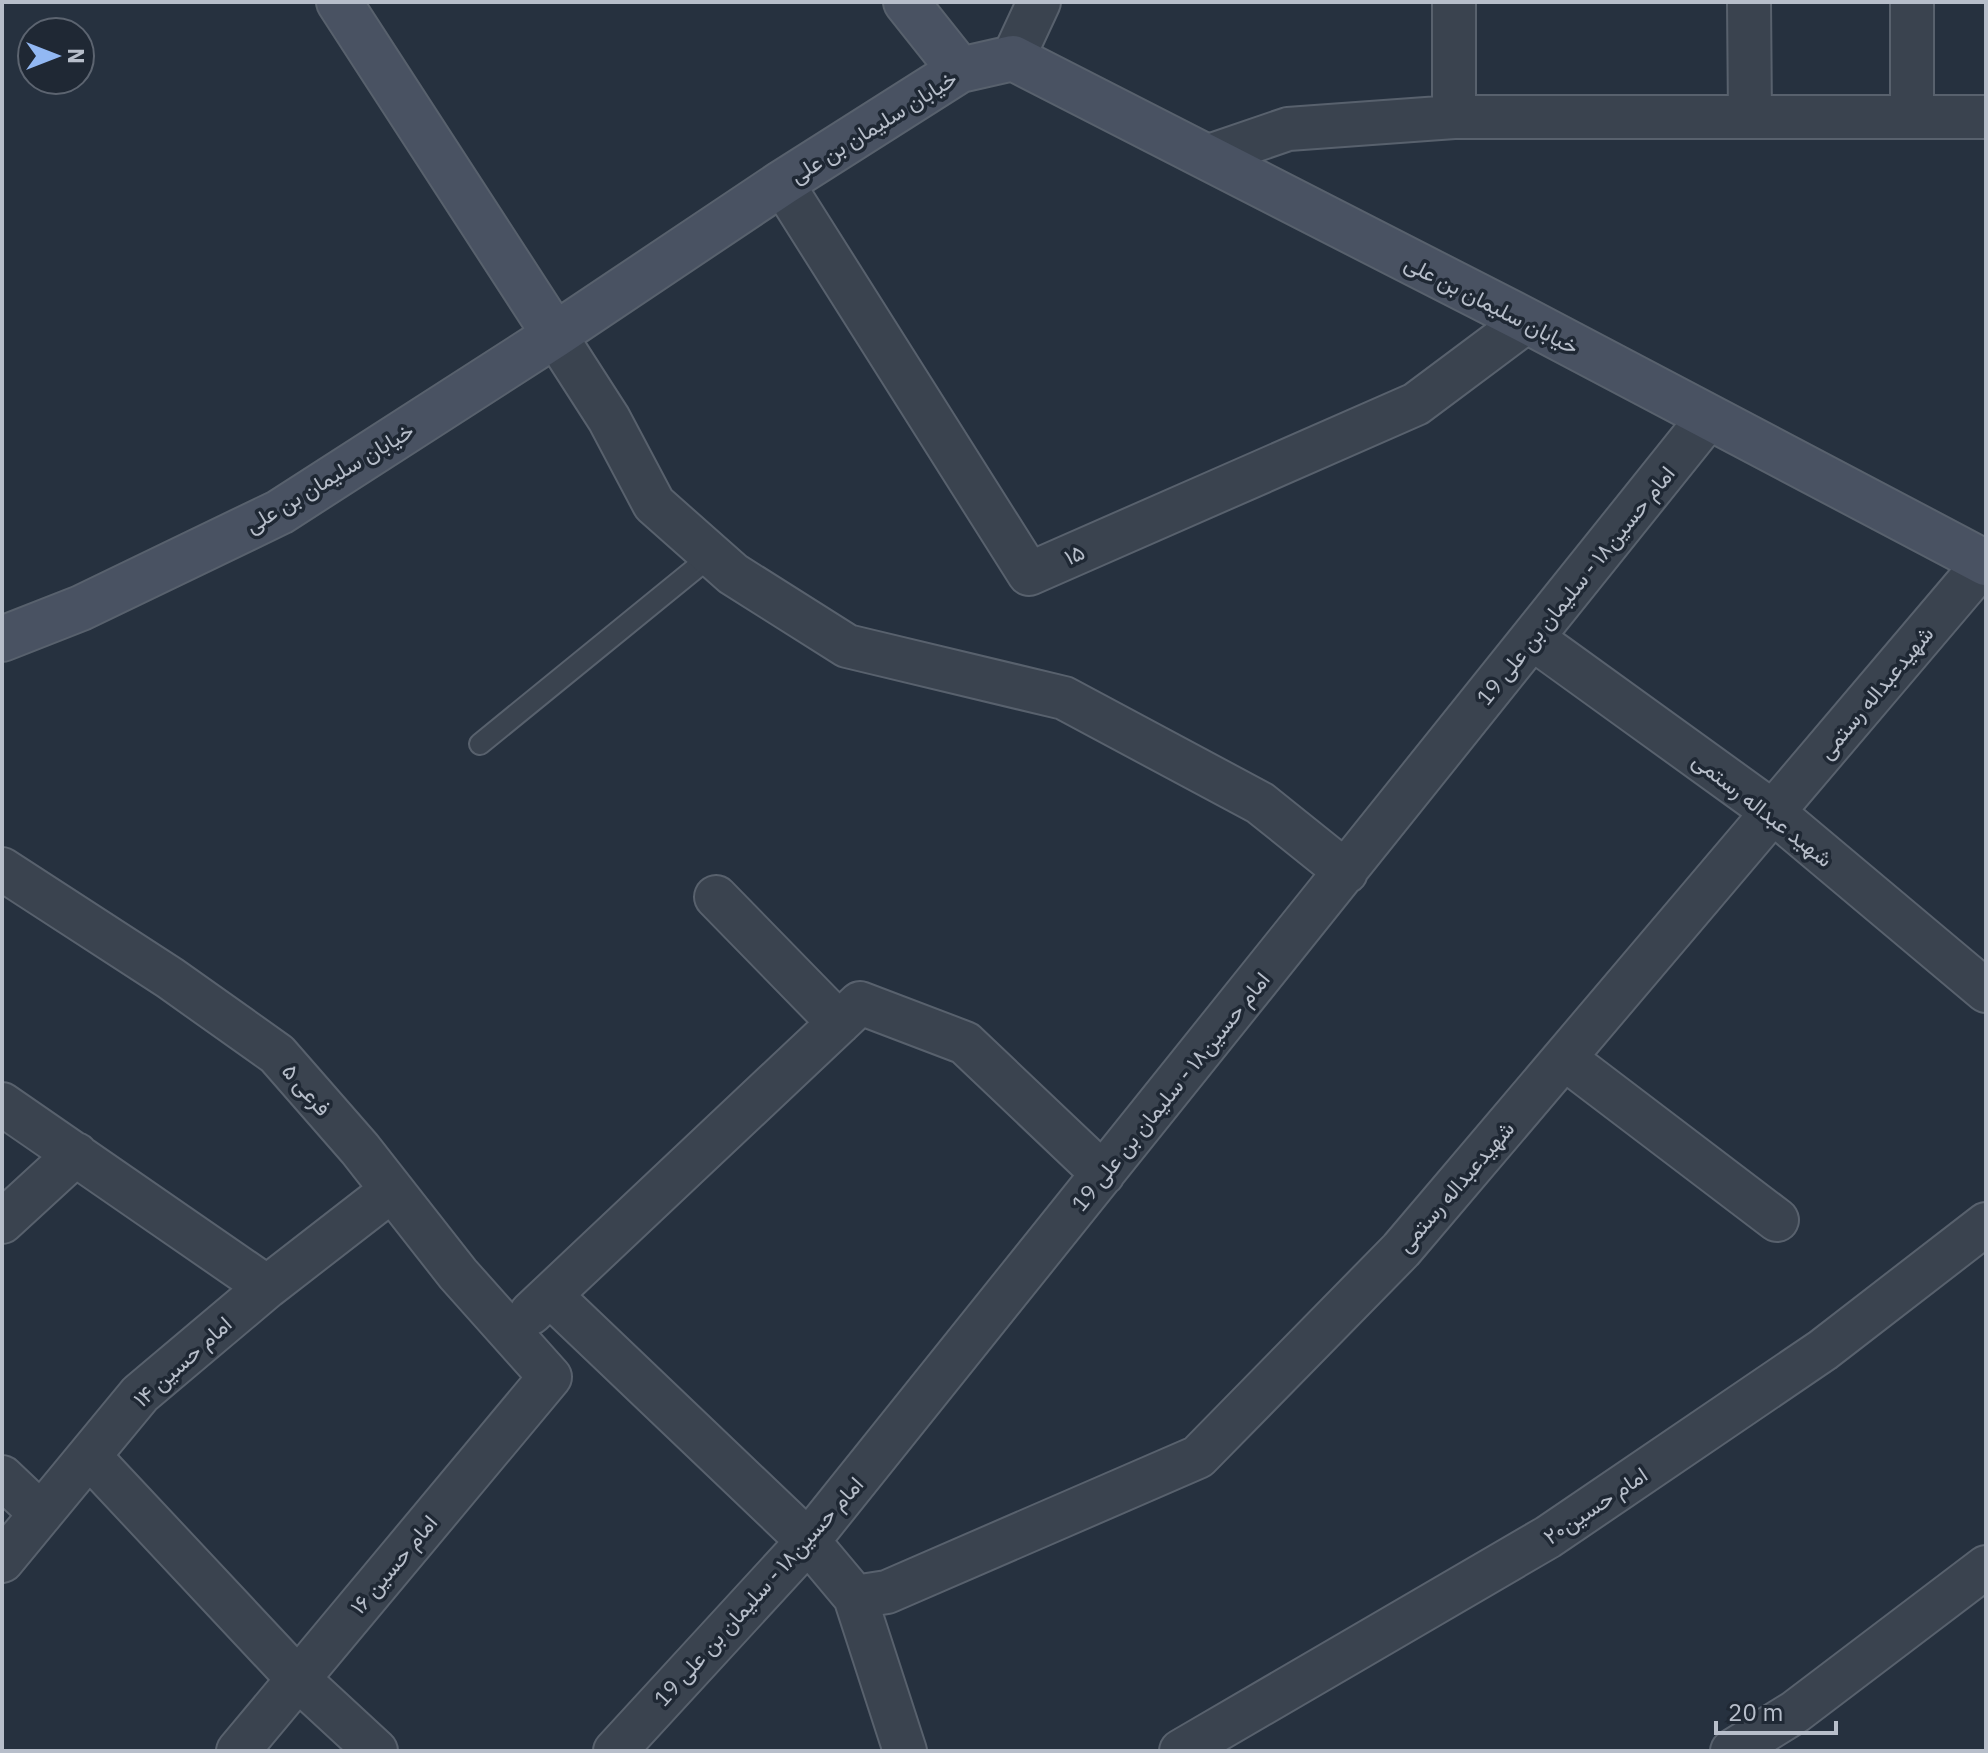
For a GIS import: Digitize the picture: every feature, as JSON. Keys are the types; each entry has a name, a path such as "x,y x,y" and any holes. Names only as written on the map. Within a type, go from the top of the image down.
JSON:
{"street":[{"path":"339,2 609,419 654,504 733,574 847,646 1064,698 1260,803 1346,872"},
{"path":"906,2 960,70"},
{"path":"1013,58 1039,2"},
{"path":"1454,2 1454,117"},
{"path":"1749,2 1750,117"},
{"path":"1912,2 1912,117"},
{"name":"خیابان سلیمان بن علی","path":"2,639 81,608 280,512 960,70 1013,58 1527,321 1986,562"},
{"path":"1206,157 1288,129 1454,117 1986,117"},
{"name":"۱۵","path":"782,183 1029,574 1416,404 1527,321"},
{"name":"امام حسین۱۸ - سلیمان بن علی 19","path":"615,1751 808,1541 1709,417"},
{"name":"شهیدعبداله رستمی","path":"855,1597 887,1592 1198,1457 1401,1250 1986,562"},
{"name":"شهید عبداله رستمی","path":"1532,638 1773,812 1986,991"},
{"name":"فرعی ۵","path":"2,869 170,978 277,1054 360,1149 458,1274 550,1377"},
{"path":"716,897 839,1023"},
{"path":"510,1333 860,1003 965,1043 1103,1174"},
{"path":"1564,1058 1777,1220"},
{"path":"2,1104 267,1287"},
{"path":"2,1222 76,1154"},
{"name":"امام حسین ۱۴","path":"2,1561 140,1394 267,1287 392,1190"},
{"name":"امام حسین۲۰","path":"1181,1751 1548,1537 1823,1350 1986,1224"},
{"path":"550,1295 808,1541 855,1597 905,1751"},
{"name":"امام حسین ۱۶","path":"238,1751 550,1377"},
{"path":"89,1456 297,1678 376,1751"},
{"path":"2,1477 41,1514"},
{"path":"1732,1751 1795,1712 1986,1567"}],"lane":[{"path":"480,744 712,555"}]}
